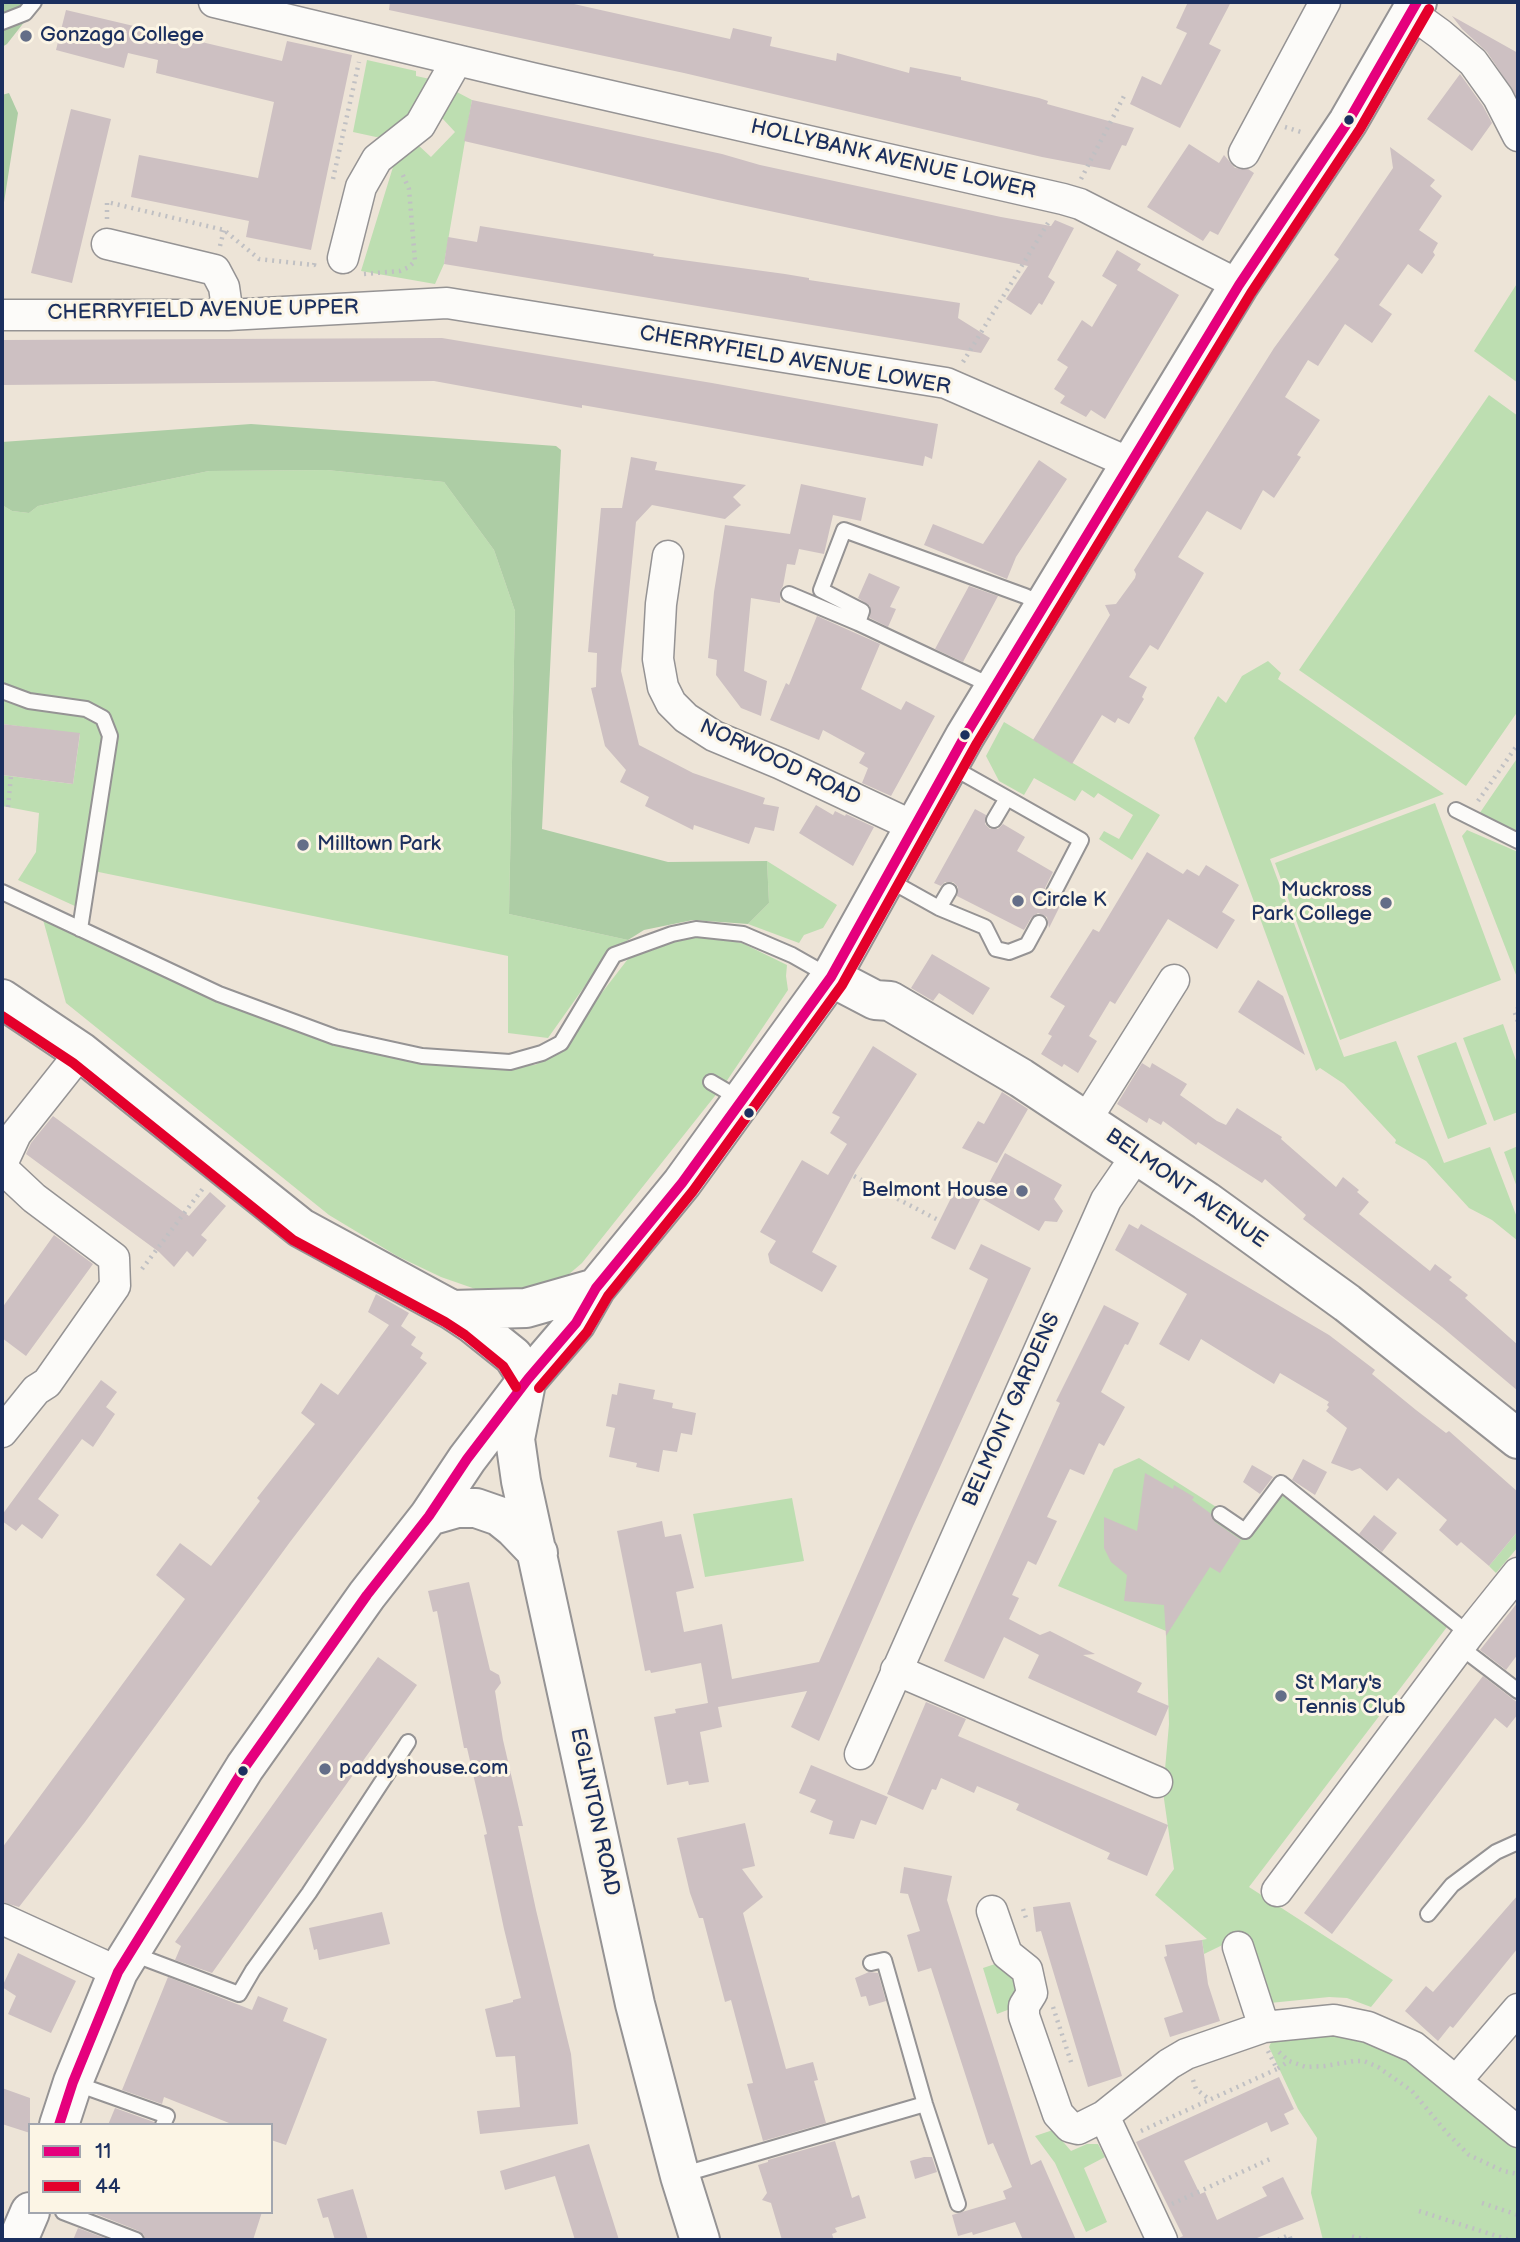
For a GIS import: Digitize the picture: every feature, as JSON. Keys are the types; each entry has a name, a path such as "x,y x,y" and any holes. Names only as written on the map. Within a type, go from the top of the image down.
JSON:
{"main road":[{"path":"60,2123 73,2082 123,1962 245,1767 367,1595 429,1516 467,1459 576,1323 596,1289 681,1183 727,1091 831,977 995,687 1239,285 1348,122 1414,7"},
{"name":"BELMONT AVENUE","path":"831,977 875,1000 890,1001 1021,1078 1086,1120 1206,1201 1347,1303 1518,1438"},
{"path":"2,999 81,1052 301,1228 452,1310 505,1348 528,1380"},
{"path":"452,1310 526,1308 596,1289"},
{"name":"EGLINTON ROAD","path":"528,1380 515,1439 521,1481 635,2004 680,2176 700,2240"},
{"path":"429,1516 457,1508 476,1508 499,1516 538,1553"},
{"path":"18,2240 29,2214"}],"street":[{"name":"HOLLYBANK AVENUE LOWER","path":"214,2 532,78 1063,199 1080,204 1239,285"},
{"path":"1244,153 1325,2"},
{"path":"1414,7 1473,62 1498,97 1518,136"},
{"path":"331,263 361,187 377,159 420,125 457,60"},
{"path":"107,244 215,270 224,287 228,315"},
{"name":"CHERRYFIELD AVENUE UPPER","path":"2,316 228,315 447,303"},
{"name":"CHERRYFIELD AVENUE LOWER","path":"447,303 946,383 1130,463"},
{"name":"NORWOOD ROAD","path":"668,556 661,604 658,659 663,687 671,703 686,718 714,736 781,764 915,827"},
{"path":"1086,1120 1174,980"},
{"path":"2,1432 36,1390 47,1383 115,1286 114,1258 34,1198 2,1166 16,1135 81,1052"},
{"name":"BELMONT GARDENS","path":"860,1754 1105,1200 1137,1155"},
{"path":"1278,1891 1464,1640 1518,1573"},
{"path":"896,1670 1157,1782"},
{"path":"992,1910 1007,1954 1027,1970 1030,1978 1032,1993 1024,2006 1024,2016 1058,2114 1070,2127 1079,2129 1104,2116 1169,2064 1186,2054 1310,2021 1352,2022 1390,2034 1414,2047 1457,2080 1518,2133"},
{"path":"2,1919 123,1962"},
{"path":"1238,1947 1266,2034"},
{"path":"1457,2080 1518,2009"},
{"path":"1104,2116 1162,2240"}],"lane":[{"path":"2,22 25,13 34,2"},
{"path":"858,623 862,611 821,590 844,530 1045,605"},
{"path":"789,594 995,687"},
{"path":"2,691 29,701 86,709 103,718 110,736 80,929"},
{"path":"949,766 1081,840 1054,892"},
{"path":"994,820 1007,798"},
{"path":"1462,813 1518,841"},
{"path":"886,878 939,908 985,927 996,948 1009,952 1027,945 1039,923"},
{"path":"939,908 949,891"},
{"path":"2,892 219,994 335,1037 422,1056 510,1062 542,1053 561,1043 614,955 684,932 712,929 743,934 792,955 831,977"},
{"path":"1220,1514 1245,1531 1281,1483 1464,1640 1518,1691"},
{"path":"123,1962 239,1994 408,1742"},
{"path":"1428,1914 1452,1885 1496,1852 1518,1842"},
{"path":"871,1963 884,1960 925,2104 958,2204"},
{"path":"73,2082 167,2116 164,2123"},
{"path":"680,2176 925,2104"},
{"path":"68,2214 136,2240"}],"path":[{"path":"331,187 360,58 368,60"},
{"path":"1079,183 1124,96"},
{"path":"107,244 107,202 224,230 258,259 331,263 392,273 409,267 415,261 409,189 402,174 386,153"},
{"path":"960,367 1054,213"},
{"path":"1462,813 1518,744"},
{"path":"8,807 11,776"},
{"path":"1518,1009 1514,1010 1518,1022"},
{"path":"854,1176 940,1221"},
{"path":"115,1274 140,1272 203,1187"},
{"path":"1266,2034 1289,2061 1306,2067 1354,2061 1378,2067 1412,2091 1469,2155 1496,2168 1518,2174"},
{"path":"1266,2034 1264,2041 1277,2069"},
{"path":"1129,2137 1289,2061"},
{"path":"1192,2079 1196,2089 1210,2100"},
{"path":"1163,2208 1270,2159"},
{"path":"1482,2203 1518,2215"},
{"path":"1419,2211 1509,2240"},
{"path":"1278,2240 1289,2235 1292,2240"},
{"path":"1349,2240 1349,2236 1368,2240"}],"green space":[{"path":"2,2 40,2 2,47"},
{"path":"367,60 416,71 416,76 430,79 420,109 387,136 376,137 353,132"},
{"path":"455,91 472,100 444,264 435,284 361,271 393,167 417,144 431,157 455,132 442,118"},
{"path":"9,93 18,113 2,215 2,95"},
{"path":"1518,282 1518,383 1474,351"},
{"path":"1489,395 1518,416 1518,711 1466,786 1299,670"},
{"path":"251,424 556,446 561,450 542,829 668,862 767,861 769,903 748,924 693,920 644,930 628,940 509,914 515,611 494,550 444,482 327,470 209,471 38,506 29,513 12,511 2,505 2,442"},
{"path":"327,470 444,482 494,550 515,611 509,914 628,940 604,959 548,1038 508,1033 508,956 84,869 77,907 18,880 36,852 39,813 2,806 2,775 73,784 80,734 2,724 2,505 12,511 29,513 38,506 209,471"},
{"path":"1268,661 1281,673 1278,679 1444,794 1270,859 1344,1057 1396,1041 1444,1163 1490,1147 1518,1220 1518,1241 1492,1220 1469,1208 1426,1161 1395,1143 1396,1140 1344,1084 1320,1068 1316,1071 1194,738 1218,696 1226,703 1242,676"},
{"path":"1004,722 1160,815 1132,860 1099,839 1104,831 1119,839 1133,815 1098,793 1094,798 1082,790 1075,801 1034,778 1024,795 999,781 986,756"},
{"path":"1518,757 1518,835 1477,817"},
{"path":"1435,803 1501,980 1340,1040 1275,863"},
{"path":"1467,830 1518,852 1518,980 1462,836"},
{"path":"767,861 837,905 823,928 804,935 799,943 748,924 769,903"},
{"path":"42,916 221,1001 411,1061 473,1068 535,1065 566,1048 597,999 631,955 682,939 709,937 742,943 787,965 788,990 726,1082 582,1263 568,1275 513,1292 484,1292 441,1277 397,1256 329,1215 66,1003"},
{"path":"1503,1024 1518,1066 1518,1112 1494,1121 1463,1038"},
{"path":"1456,1042 1487,1124 1448,1139 1417,1056"},
{"path":"1518,1146 1518,1190 1504,1152"},
{"name":"St Mary's Tennis Club","path":"1139,1458 1221,1510 1246,1537 1281,1491 1450,1623 1249,1887 1393,1980 1371,2007 1347,1998 1329,1997 1270,2003 1245,1934 1204,1954 1202,1940 1207,1939 1155,1895 1174,1869 1163,1792 1169,1724 1166,1631 1058,1586 1114,1469"},
{"path":"792,1498 804,1561 705,1577 693,1514"},
{"path":"1518,1531 1518,1547 1496,1573 1489,1566"},
{"path":"998,1963 1019,1975 1023,1989 1010,2009 997,2014 983,1968"},
{"path":"1333,2033 1360,2038 1397,2052 1431,2075 1518,2148 1518,2240 1323,2240 1311,2193 1317,2138 1298,2109 1269,2047 1273,2038"},
{"path":"1053,2130 1071,2151 1087,2144 1098,2144 1105,2157 1084,2168 1107,2222 1086,2232 1055,2163 1035,2136"}],"building":[{"path":"390,2 565,2 730,39 733,28 772,37 770,46 836,61 837,53 909,73 910,67 961,77 961,80 1039,98 1048,101 1047,104 1134,128 1110,170 1042,157 684,73 389,10"},
{"path":"1188,2 1231,2 1209,44 1221,50 1180,128 1130,104 1142,76 1161,85 1187,33 1176,28"},
{"path":"66,10 282,61 287,41 352,55 311,250 246,237 249,221 131,197 139,155 258,178 274,102 156,73 158,60 128,53 124,68 56,50"},
{"path":"1452,16 1518,53 1517,97 1487,52"},
{"path":"1460,74 1492,123 1472,151 1427,119"},
{"path":"472,100 1001,217 1051,226 1055,220 1074,228 1048,277 1055,282 1042,305 1039,303 1031,315 1006,299 1028,266 718,200 464,141"},
{"path":"71,109 111,119 72,283 31,273"},
{"path":"1189,144 1219,163 1224,155 1235,168 1248,169 1254,173 1218,235 1210,231 1203,241 1147,207"},
{"path":"1390,147 1435,180 1430,186 1442,196 1419,230 1438,243 1433,252 1435,255 1422,274 1408,264 1379,305 1392,314 1372,343 1345,324 1318,366 1308,360 1285,397 1320,420 1297,455 1301,457 1274,498 1263,490 1241,530 1207,511 1178,557 1204,573 1158,650 1150,645 1129,677 1147,687 1142,697 1144,699 1129,724 1118,718 1115,723 1102,715 1072,764 1033,740 1110,615 1105,605 1116,604 1135,578 1134,570 1274,348 1339,259 1334,255 1393,168"},
{"path":"480,226 654,254 653,256 785,274 960,303 958,318 990,338 981,353 444,264 448,237 477,242"},
{"path":"1117,250 1141,264 1137,270 1179,295 1105,419 1091,410 1086,417 1060,403 1065,396 1054,389 1068,367 1057,360 1082,320 1092,327 1117,285 1102,276"},
{"path":"442,338 938,424 932,459 925,456 923,466 434,381 2,385 2,340"},
{"path":"631,457 657,462 655,470 746,485 733,497 741,505 725,519 652,505 636,522 621,671 639,745 693,773 765,798 763,804 779,807 774,831 755,827 749,844 694,825 693,830 645,806 649,797 620,782 626,770 605,746 591,688 596,687 597,653 588,652 593,592 601,508 622,508"},
{"path":"1039,460 1067,479 1016,557 1007,579 924,545 933,524 983,544"},
{"path":"801,484 866,498 861,521 833,515 824,554 799,549 795,565 787,564 780,591 780,603 751,598 744,671 767,681 761,716 741,708 716,675 717,660 708,658 714,592 725,525 790,534"},
{"path":"869,573 900,587 890,607 896,609 888,627 870,618 870,606 858,598"},
{"path":"969,586 998,596 963,662 935,649"},
{"path":"817,616 880,644 861,689 901,710 906,701 935,716 891,796 862,783 868,768 859,763 865,753 823,730 819,740 770,720 786,683 789,685"},
{"path":"2,724 80,733 73,784 2,775"},
{"path":"816,805 833,815 835,811 845,816 846,814 874,827 853,866 799,833"},
{"path":"975,809 986,815 985,824 990,829 998,829 1003,824 1025,837 1017,851 1053,872 1045,888 1046,897 1054,902 1064,898 1049,928 1047,917 1038,913 1031,918 1024,930 957,896 958,887 953,882 945,882 941,886 934,883"},
{"path":"1147,852 1183,874 1187,869 1199,876 1206,865 1239,885 1222,912 1235,920 1217,949 1168,919 1115,1004 1110,1001 1089,1036 1097,1041 1078,1073 1041,1054 1052,1036 1048,1034 1065,1006 1050,997 1093,929 1099,932"},
{"path":"932,954 990,988 973,1015 939,993 933,1001 911,988"},
{"path":"1258,980 1283,996 1305,1055 1238,1012"},
{"path":"873,1046 917,1074 856,1170 812,1252 837,1266 822,1292 770,1263 768,1254 776,1241 760,1232 802,1160 828,1175 847,1144 830,1133 840,1117 832,1113"},
{"path":"1142,1063 1150,1068 1152,1063 1187,1084 1180,1095 1217,1121 1226,1125 1237,1108 1282,1137 1281,1139 1336,1187 1343,1177 1359,1190 1357,1192 1369,1202 1359,1214 1430,1271 1435,1264 1452,1277 1449,1280 1468,1295 1465,1298 1518,1345 1518,1391 1442,1327 1303,1219 1306,1215 1265,1179 1262,1183 1198,1142 1196,1145 1163,1121 1161,1125 1149,1118 1147,1123 1117,1104"},
{"path":"1002,1092 1028,1109 997,1163 962,1148 978,1121 984,1124"},
{"path":"53,1116 189,1216 210,1192 226,1206 201,1235 207,1240 193,1257 187,1251 174,1267 159,1252 26,1154 31,1143"},
{"name":"Belmont House","path":"1005,1153 1062,1185 1054,1199 1063,1211 1057,1222 1045,1221 1039,1231 981,1198"},
{"path":"957,1186 981,1198 955,1250 931,1238"},
{"path":"1129,1224 1138,1229 1141,1224 1329,1335 1375,1370 1372,1374 1416,1410 1446,1433 1449,1431 1518,1492 1518,1531 1489,1566 1461,1542 1457,1546 1439,1530 1447,1520 1398,1478 1387,1491 1360,1468 1352,1471 1331,1463 1347,1428 1326,1411 1329,1402 1280,1373 1274,1384 1201,1339 1189,1361 1159,1344 1187,1294 1115,1250"},
{"path":"54,1235 93,1264 26,1356 2,1338 2,1308"},
{"path":"981,1244 1031,1268 913,1526 819,1741 791,1727 807,1691 718,1707 722,1727 700,1732 709,1782 689,1785 688,1781 667,1785 654,1717 676,1713 675,1709 708,1703 701,1663 651,1673 650,1670 645,1671 617,1531 662,1521 665,1537 681,1534 694,1588 676,1592 684,1632 722,1624 732,1679 819,1662 988,1279 969,1269"},
{"path":"376,1294 409,1313 401,1326 416,1337 411,1345 423,1353 420,1358 427,1363 290,1542 85,1822 19,1907 2,1902 2,1848 185,1599 156,1575 180,1543 211,1566 260,1501 257,1498 315,1424 301,1413 321,1383 338,1395 389,1325 368,1312"},
{"path":"1104,1305 1139,1323 1128,1345 1125,1344 1101,1392 1125,1407 1104,1446 1099,1443 1084,1475 1070,1469 1047,1517 1057,1521 1036,1565 1028,1561 1012,1595 1019,1598 1009,1619 1040,1635 1050,1631 1095,1654 1083,1655 1142,1683 1137,1692 1169,1706 1156,1736 1028,1678 1039,1655 1004,1637 984,1679 944,1661 1060,1403 1056,1401"},
{"path":"101,1380 117,1392 106,1407 115,1414 93,1447 82,1439 38,1499 59,1515 42,1539 22,1524 16,1531 2,1521 2,1515"},
{"path":"619,1383 655,1390 653,1399 673,1403 672,1408 696,1413 692,1435 681,1433 677,1452 663,1450 659,1472 636,1467 637,1463 609,1457 615,1428 606,1426 612,1394 617,1395"},
{"path":"1303,1459 1327,1472 1315,1495 1292,1480"},
{"path":"1252,1465 1273,1477 1260,1494 1243,1482"},
{"path":"1145,1473 1194,1497 1192,1500 1210,1513 1215,1522 1241,1540 1220,1573 1210,1567 1166,1636 1164,1605 1124,1601 1127,1575 1111,1562 1104,1548 1104,1517 1137,1531"},
{"path":"1374,1515 1397,1533 1382,1552 1359,1534"},
{"path":"469,1582 490,1670 499,1675 501,1683 495,1691 503,1740 523,1826 518,1826 571,2054 578,2124 480,2134 477,2111 520,2107 515,2056 496,2057 485,2009 521,1998 484,1835 487,1834 467,1748 464,1748 437,1611 433,1612 428,1591"},
{"path":"1518,1602 1518,1654 1506,1670 1480,1650"},
{"path":"378,1657 417,1685 212,1973 175,1960 181,1946 175,1942"},
{"path":"1483,1676 1518,1703 1518,1714 1507,1728 1495,1718 1332,1934 1304,1913"},
{"path":"926,1702 966,1719 958,1736 1168,1825 1147,1876 1107,1859 1110,1853 1016,1810 1019,1804 977,1786 974,1793 941,1778 936,1790 932,1789 923,1810 887,1794"},
{"path":"811,1765 888,1797 876,1825 861,1820 854,1839 829,1834 833,1821 810,1812 816,1800 799,1793"},
{"path":"745,1823 755,1866 742,1869 763,1897 743,1913 786,2069 813,2062 818,2080 814,2081 826,2123 763,2141 747,2084 753,2083 731,2000 725,2002 703,1918 699,1918 690,1893 677,1838"},
{"path":"904,1867 952,1876 947,1900 1031,2165 1041,2160 1076,2240 1023,2240 1015,2222 973,2235 972,2232 958,2236 952,2215 1006,2199 1003,2191 1012,2187 993,2143 988,2145 931,1968 918,1972 907,1935 920,1931 908,1894 900,1893"},
{"path":"1518,1895 1518,1948 1453,2028 1450,2026 1438,2041 1405,2011 1426,1986 1433,1992"},
{"path":"1070,1902 1122,2076 1088,2087 1041,1931 1036,1932 1033,1907"},
{"path":"382,1912 390,1944 319,1960 309,1928"},
{"path":"1202,1940 1208,1984 1220,2021 1170,2037 1164,2018 1183,2012 1164,1957 1167,1956 1165,1945"},
{"path":"18,1953 76,1981 51,2033 8,2014 16,1996 2,1987"},
{"path":"869,1972 878,1973 886,2001 869,2006 866,1996 861,1997 855,1978"},
{"path":"168,1977 252,2010 258,1996 288,2008 283,2021 327,2039 286,2145 273,2141 273,2123 229,2123 164,2097 162,2104 122,2090"},
{"path":"1279,2077 1294,2109 1284,2114 1289,2124 1271,2132 1267,2122 1184,2161 1200,2194 1205,2192 1217,2220 1267,2196 1262,2187 1283,2177 1304,2219 1252,2240 1179,2240 1183,2236 1136,2142"},
{"path":"2,2088 30,2098 28,2132 2,2124"},
{"path":"115,2108 154,2122 154,2123 109,2123"},
{"path":"835,2141 852,2198 859,2195 866,2218 835,2228 837,2232 832,2234 834,2240 782,2240 771,2203 762,2200 767,2193 758,2165"},
{"path":"589,2144 619,2240 575,2240 555,2176 505,2190 500,2171"},
{"path":"932,2157 937,2172 915,2179 910,2161"},
{"path":"353,2189 368,2240 335,2240 328,2217 323,2218 317,2199"},
{"path":"96,2214 261,2214 253,2240 145,2240 139,2231"},
{"path":"78,2228 110,2240 73,2240"}],"transit line":[{"name":"11","path":"60,2123 73,2082 118,1972 245,1767 367,1595 429,1516 467,1459 528,1379 576,1323 596,1288 682,1183 831,977 965,736 1239,285 1348,122 1417,2"},
{"name":"44","path":"539,1388 587,1332 608,1296 693,1191 842,985 977,743 1251,293 1360,129 1429,9"},
{"name":"44","path":"2,1016 73,1063 293,1240 465,1335 503,1366 516,1387"}],"place":[{"name":"Gonzaga College","path":"26,36"},
{"name":"Milltown Park","path":"303,845"},
{"name":"Circle K","path":"1018,901"},
{"name":"Muckross Park College","path":"1386,903"},
{"name":"Belmont House","path":"1022,1191"},
{"name":"St Mary's Tennis Club","path":"1281,1696"},
{"name":"paddyshouse.com","path":"325,1769"}]}
